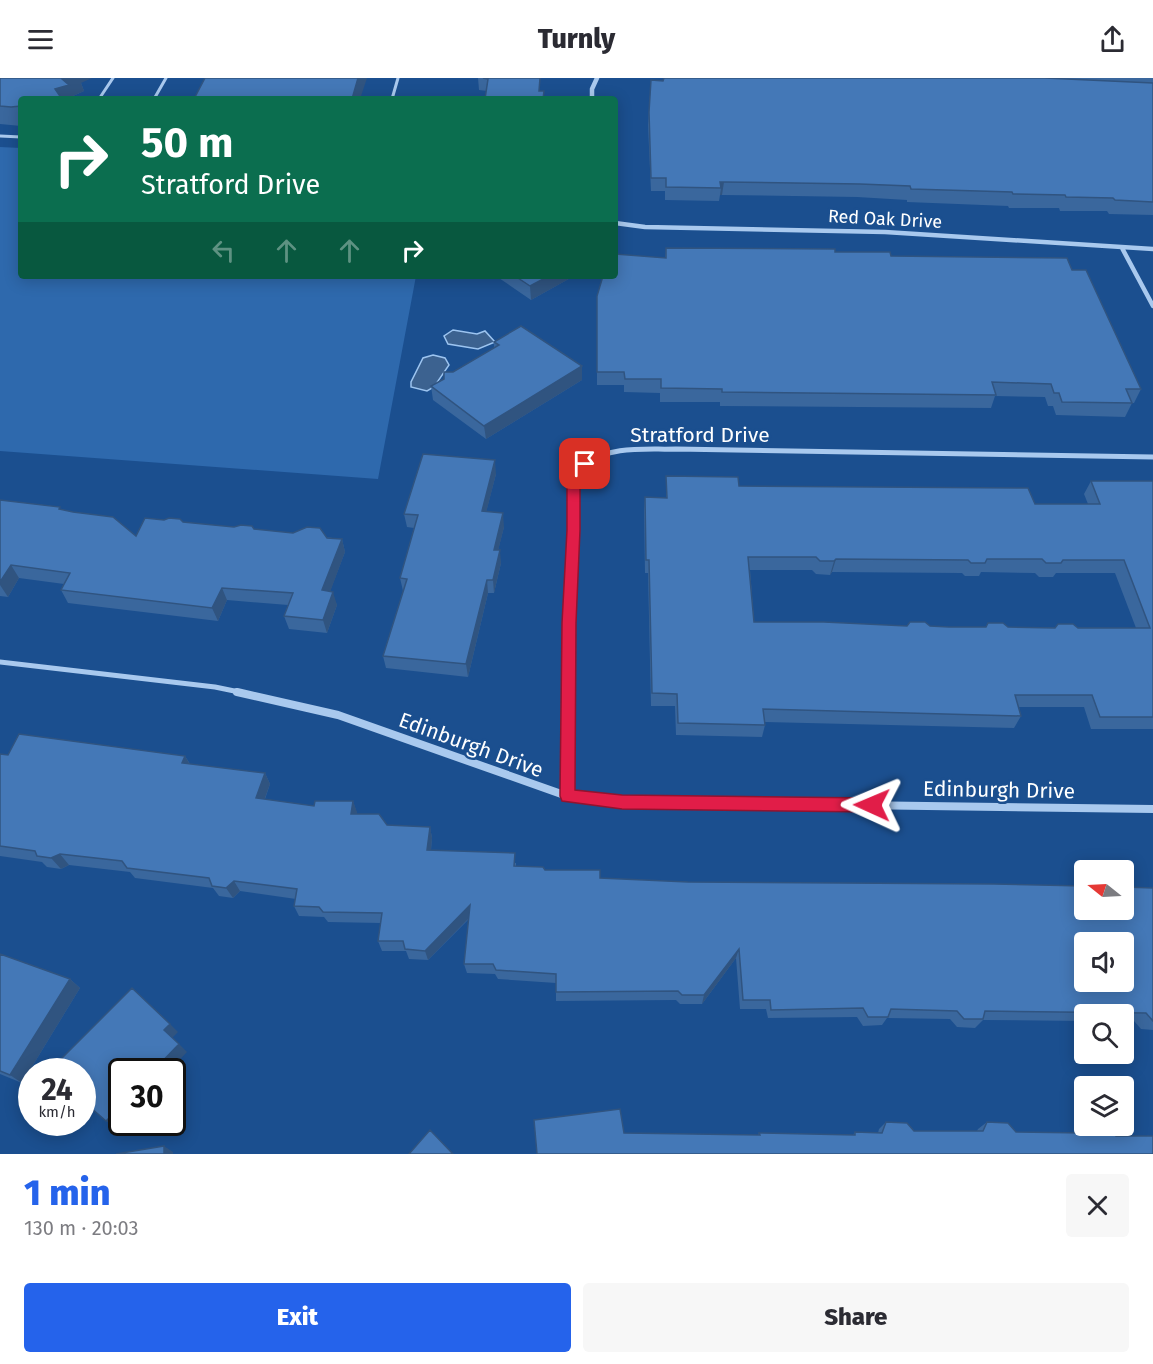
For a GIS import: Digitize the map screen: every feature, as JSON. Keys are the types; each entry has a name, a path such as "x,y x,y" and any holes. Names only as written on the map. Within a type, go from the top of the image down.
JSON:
{"street":[{"path":"592,96 592,89 597,78"},
{"name":"Red Oak Drive","path":"618,223 667,228 885,232 1153,249"},
{"path":"1122,248 1153,306"},
{"name":"Stratford Drive","path":"567,796 569,623 574,479 585,464 604,455 626,450 676,449 1153,457"},
{"name":"Edinburgh Drive","path":"0,662 215,687 338,715 567,796 622,802 1153,809"}],"lane":[{"path":"101,96 112,78"},
{"path":"156,96 166,78"},
{"path":"393,96 398,78"},
{"path":"0,135 18,137"}],"shaded area":[{"path":"0,147 18,148 18,279 415,279 378,479 0,451"},
{"path":"453,330 477,334 485,331 495,342 478,349 448,344 444,336"},
{"path":"433,355 445,358 449,365 434,387 427,391 411,387 411,382 423,358"}],"building":[{"path":"0,78 63,78 69,85 55,89 60,96 18,96 18,106 0,106"},
{"path":"205,78 358,78 353,96 196,96"},
{"path":"483,78 540,78 539,91 544,91 543,96 485,96 488,79"},
{"path":"664,78 1045,78 1153,83 1153,202 1066,197 1065,195 1013,194 1012,192 911,189 910,186 860,184 720,182 721,188 666,187 666,178 651,178 649,112 651,80 663,81"},
{"path":"666,248 835,249 835,252 890,252 891,256 1067,258 1072,270 1086,270 1141,389 1126,389 1132,403 1062,402 1059,393 1054,393 1051,384 992,382 996,395 722,392 722,389 661,388 661,379 625,379 624,372 597,372 597,296 602,279 618,279 618,254 666,258"},
{"path":"520,279 543,279 530,286"},
{"path":"521,326 582,366 484,426 431,386 444,379 444,372 453,372 499,345 494,342"},
{"path":"423,454 495,460 482,511 503,513 494,550 500,550 493,580 487,580 466,664 383,656 407,579 400,578 418,515 404,514"},
{"path":"666,476 738,477 739,486 1028,488 1035,504 1100,504 1091,481 1153,481 1153,717 1100,717 1092,695 1015,695 1021,716 763,709 765,725 678,723 677,694 652,693 645,497 667,498","holes":["748,557 816,557 820,561 836,559 968,560 971,563 985,563 987,559 1042,559 1046,563 1061,563 1063,560 1124,560 1150,628 1078,628 1073,624 1058,624 1055,628 1008,627 1003,623 988,623 986,627 949,627 930,626 925,622 910,622 907,626 824,622 754,622"]},
{"path":"0,500 60,507 59,509 73,512 113,517 136,536 145,518 180,519 183,522 234,527 252,526 254,529 293,533 307,527 320,528 327,538 342,539 322,590 333,592 323,620 284,616 293,593 222,588 212,608 61,590 70,573 11,565 0,582"},
{"path":"19,734 185,756 182,763 265,773 256,798 314,806 315,801 353,801 351,814 379,814 387,825 430,827 427,850 515,853 514,866 543,867 545,870 600,870 600,878 688,882 1074,886 1074,920 1134,920 1134,887 1153,888 1153,1021 1146,1013 1134,1013 1134,1004 1074,1004 1074,1012 985,1011 983,1019 964,1019 957,1011 891,1009 888,1017 868,1017 863,1008 771,1010 770,1000 743,1000 739,949 704,995 682,995 678,991 556,992 556,974 496,970 493,964 464,964 470,905 425,951 405,949 403,941 378,941 382,913 323,912 319,907 294,906 297,889 234,881 226,888 212,886 209,878 127,868 122,861 60,854 51,858 37,856 35,851 0,846 0,754 8,755"},
{"path":"0,954 70,979 21,1058 18,1058 10,1075 0,1071"},
{"path":"132,988 170,1024 164,1030 179,1044 166,1058 108,1058 108,1119 106,1121 96,1112 96,1058 62,1058"},
{"path":"620,1109 624,1133 760,1135 759,1133 855,1135 855,1132 882,1133 886,1122 907,1123 914,1131 983,1131 987,1122 1008,1123 1016,1132 1074,1133 1074,1136 1153,1136 1153,1154 537,1154 534,1120"},
{"path":"430,1130 453,1154 409,1154"},
{"path":"164,1146 164,1154 116,1154"}],"route":[{"path":"585,464 574,479 569,623 567,796 622,802 872,805"}]}
